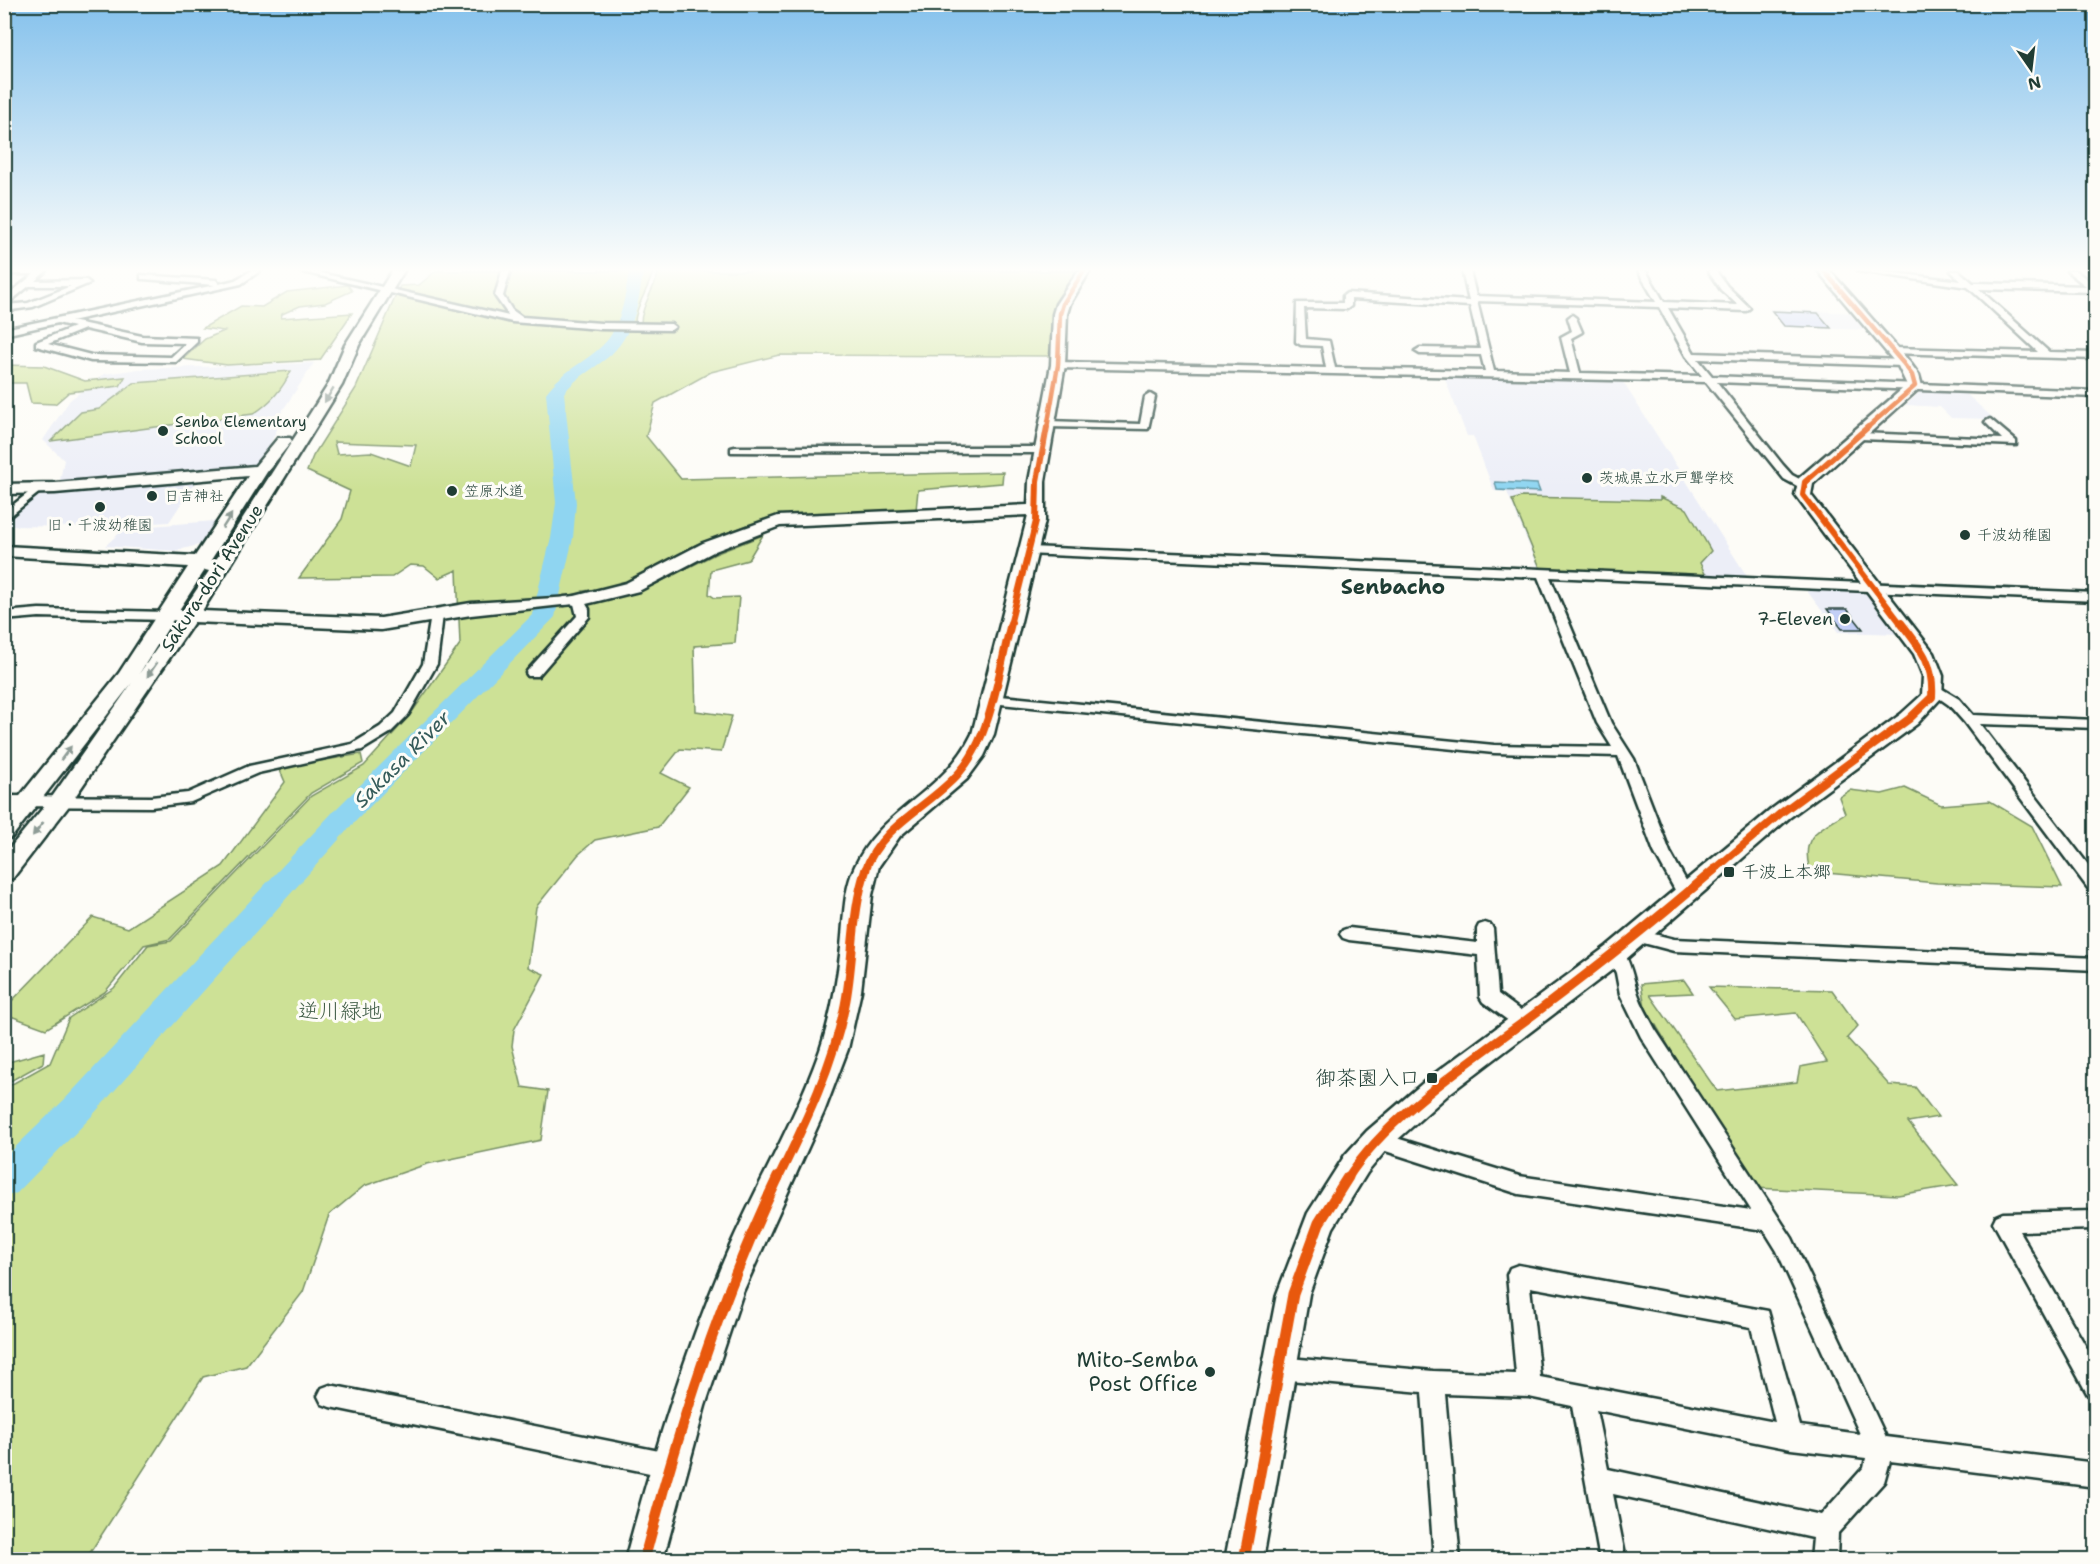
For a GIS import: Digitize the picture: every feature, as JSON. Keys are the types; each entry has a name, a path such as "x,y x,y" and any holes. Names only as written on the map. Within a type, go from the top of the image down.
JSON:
{"street":[{"path":"39,344 91,357 173,360 190,344"},
{"name":"Sakura-dori Avenue","path":"4,872 60,802 189,616 204,568 260,470 298,422 346,344"},
{"name":"Sakura-dori Avenue","path":"4,832 126,676 167,616 335,386 353,344"},
{"path":"644,1560 669,1465 704,1350 724,1299 829,1063 849,989 862,883 868,865 884,838 949,786 968,765 978,748 1030,551 1036,520 1035,510 1043,450 1058,365 1059,344"},
{"path":"1326,344 1331,370"},
{"path":"1483,344 1490,374"},
{"path":"1568,344 1576,376"},
{"path":"1684,344 1691,356 1779,467 1788,477 1803,485"},
{"path":"1887,344 1912,375 1915,386"},
{"path":"2035,344 2046,354"},
{"path":"1420,351 1485,352"},
{"path":"1691,356 1898,357 2046,354 2096,356"},
{"path":"1058,365 1710,379 2096,394"},
{"path":"1244,1560 1293,1294 1319,1223 1356,1164 1377,1140 1440,1085 1617,953 1781,813 1909,719 1932,697 1934,688 1924,653 1803,495 1803,485 1915,386"},
{"path":"1047,424 1144,427 1150,397"},
{"path":"1861,436 2012,443 1990,422"},
{"path":"735,450 1043,450"},
{"path":"4,489 38,489 260,470"},
{"path":"4,518 38,489"},
{"path":"4,616 39,613 189,616 362,624 405,622 437,615 523,604 571,601 632,587 709,547 778,521 1035,510"},
{"path":"4,551 204,568"},
{"path":"1030,551 2096,597"},
{"path":"4,561 204,568"},
{"path":"1543,574 1604,723 1620,752 1627,759 1662,852 1686,895"},
{"path":"533,673 583,617 583,609 571,601"},
{"path":"4,801 151,802 191,797 254,769 357,747 385,730 401,715 430,664 437,615"},
{"path":"1934,688 1954,702 1969,719 2096,887"},
{"path":"991,699 1494,749 1620,752"},
{"path":"1969,719 2096,724"},
{"path":"1485,929 1484,950 1489,997 1523,1022"},
{"path":"1349,933 1484,950"},
{"path":"1638,936 1674,945 2096,964"},
{"path":"1617,953 1629,994 1647,1032 1785,1245 1880,1450 1875,1473 1826,1528 1824,1560"},
{"path":"1377,1140 1519,1185 1771,1222"},
{"path":"2096,1220 2003,1222 2096,1387"},
{"path":"1529,1386 1518,1275 1760,1318 1791,1437"},
{"path":"1278,1368 1433,1382 1529,1386 1791,1437 1880,1450 2096,1475"},
{"path":"1433,1382 1447,1560"},
{"path":"330,1396 669,1465"},
{"path":"1582,1396 1613,1560"},
{"path":"1599,1479 1826,1528"}],"shaded area":[{"name":"Senba Elementary School","path":"314,363 279,416 281,421 260,465 59,485 64,460 43,440 70,400 104,374 139,369"},
{"name":"茨城県立水戸聾学校","path":"1443,374 1621,379 1750,581 1540,572 1507,492 1494,491 1473,436 1467,436"},
{"path":"1924,388 1961,389 1994,419 1951,418 1940,407 1906,405"},
{"name":"旧・千波幼稚園","path":"199,477 169,522 94,527 5,526 5,522 37,492"},
{"path":"215,521 202,544 175,551 105,546 125,528"},
{"path":"1804,587 1858,589 1871,595 1901,634 1838,632"}],"green space":[{"path":"200,344 331,344 320,360 227,365 183,359"},
{"name":"逆川緑地","path":"375,344 1050,344 1049,356 779,355 711,372 655,403 646,436 681,479 1003,472 1002,483 918,490 916,510 790,514 748,525 695,545 655,569 615,587 584,591 596,596 654,585 715,554 763,535 748,560 711,570 709,594 715,598 739,597 735,643 694,646 696,711 732,716 721,752 680,749 661,773 689,787 658,827 595,840 578,855 536,907 528,967 544,974 514,1030 512,1046 522,1087 548,1091 541,1140 427,1164 364,1186 329,1215 303,1292 246,1366 203,1377 86,1559 5,1560 5,1088 50,1063 69,1018 114,988 148,945 171,941 311,796 364,766 410,715 460,644 457,570 439,578 424,566 410,565 392,577 299,578 342,519 350,491 307,471 313,456 356,388","holes":["334,442 416,445 411,466 371,452 337,454"]},
{"path":"4,365 44,366 85,381 125,377 120,386 69,392 55,404 31,403 26,383 5,383"},
{"path":"291,371 275,395 253,414 51,441 81,412 99,409 134,383"},
{"path":"1521,497 1660,500 1660,497 1687,509 1711,551 1700,563 1706,576 1541,570 1512,500"},
{"path":"361,754 363,763 311,793 170,939 144,945 105,992 46,1029 5,1014 5,1008 93,917 128,928 223,866 285,782 279,768"},
{"path":"1905,788 1941,805 1990,801 2032,826 2062,887 1937,883 1826,873 1809,867 1808,847 1815,834 1845,813 1839,797 1850,790 1882,794"},
{"path":"1684,980 1693,993 1650,995 1717,1091 1797,1082 1800,1067 1827,1062 1796,1013 1735,1019 1709,987 1832,990 1858,1026 1847,1038 1889,1085 1915,1087 1938,1117 1908,1122 1958,1185 1898,1195 1754,1188 1645,1007 1641,984"},
{"path":"44,1052 43,1063 5,1084 5,1063"}],"water":[{"path":"1495,482 1537,484 1540,492 1497,490"}],"building":[{"name":"7-Eleven","path":"1827,609 1847,609 1863,629 1842,629"}],"waterway":[{"name":"Sakasa River","path":"4,1182 78,1108 342,819 543,617 562,538 566,503 555,393 568,378 601,355 612,344"}],"cycle path":[{"path":"644,1560 688,1406 727,1292 820,1088 834,1049 848,991 859,895 867,866 878,847 892,830 959,774 973,756 983,734 1036,521 1037,481 1058,365 1059,344"},
{"path":"1244,1560 1293,1294 1319,1223 1356,1164 1377,1140 1440,1085 1616,953 1781,813 1909,719 1932,697 1933,676 1924,653 1803,495 1805,482 1915,386 1912,375 1887,344"}],"place":[{"name":"Senba Elementary School","path":"163,431"},
{"name":"茨城県立水戸聾学校","path":"1587,478"},
{"name":"笠原水道","path":"452,491"},
{"name":"日吉神社","path":"152,496"},
{"name":"旧・千波幼稚園","path":"100,507"},
{"name":"千波幼稚園","path":"1965,535"},
{"name":"7-Eleven","path":"1845,619"},
{"name":"千波上本郷","path":"1729,872"},
{"name":"御茶園入口","path":"1432,1078"},
{"name":"Mito-Semba Post Office","path":"1210,1372"}],"district":[{"name":"Senbacho","path":"1393,587"}]}
